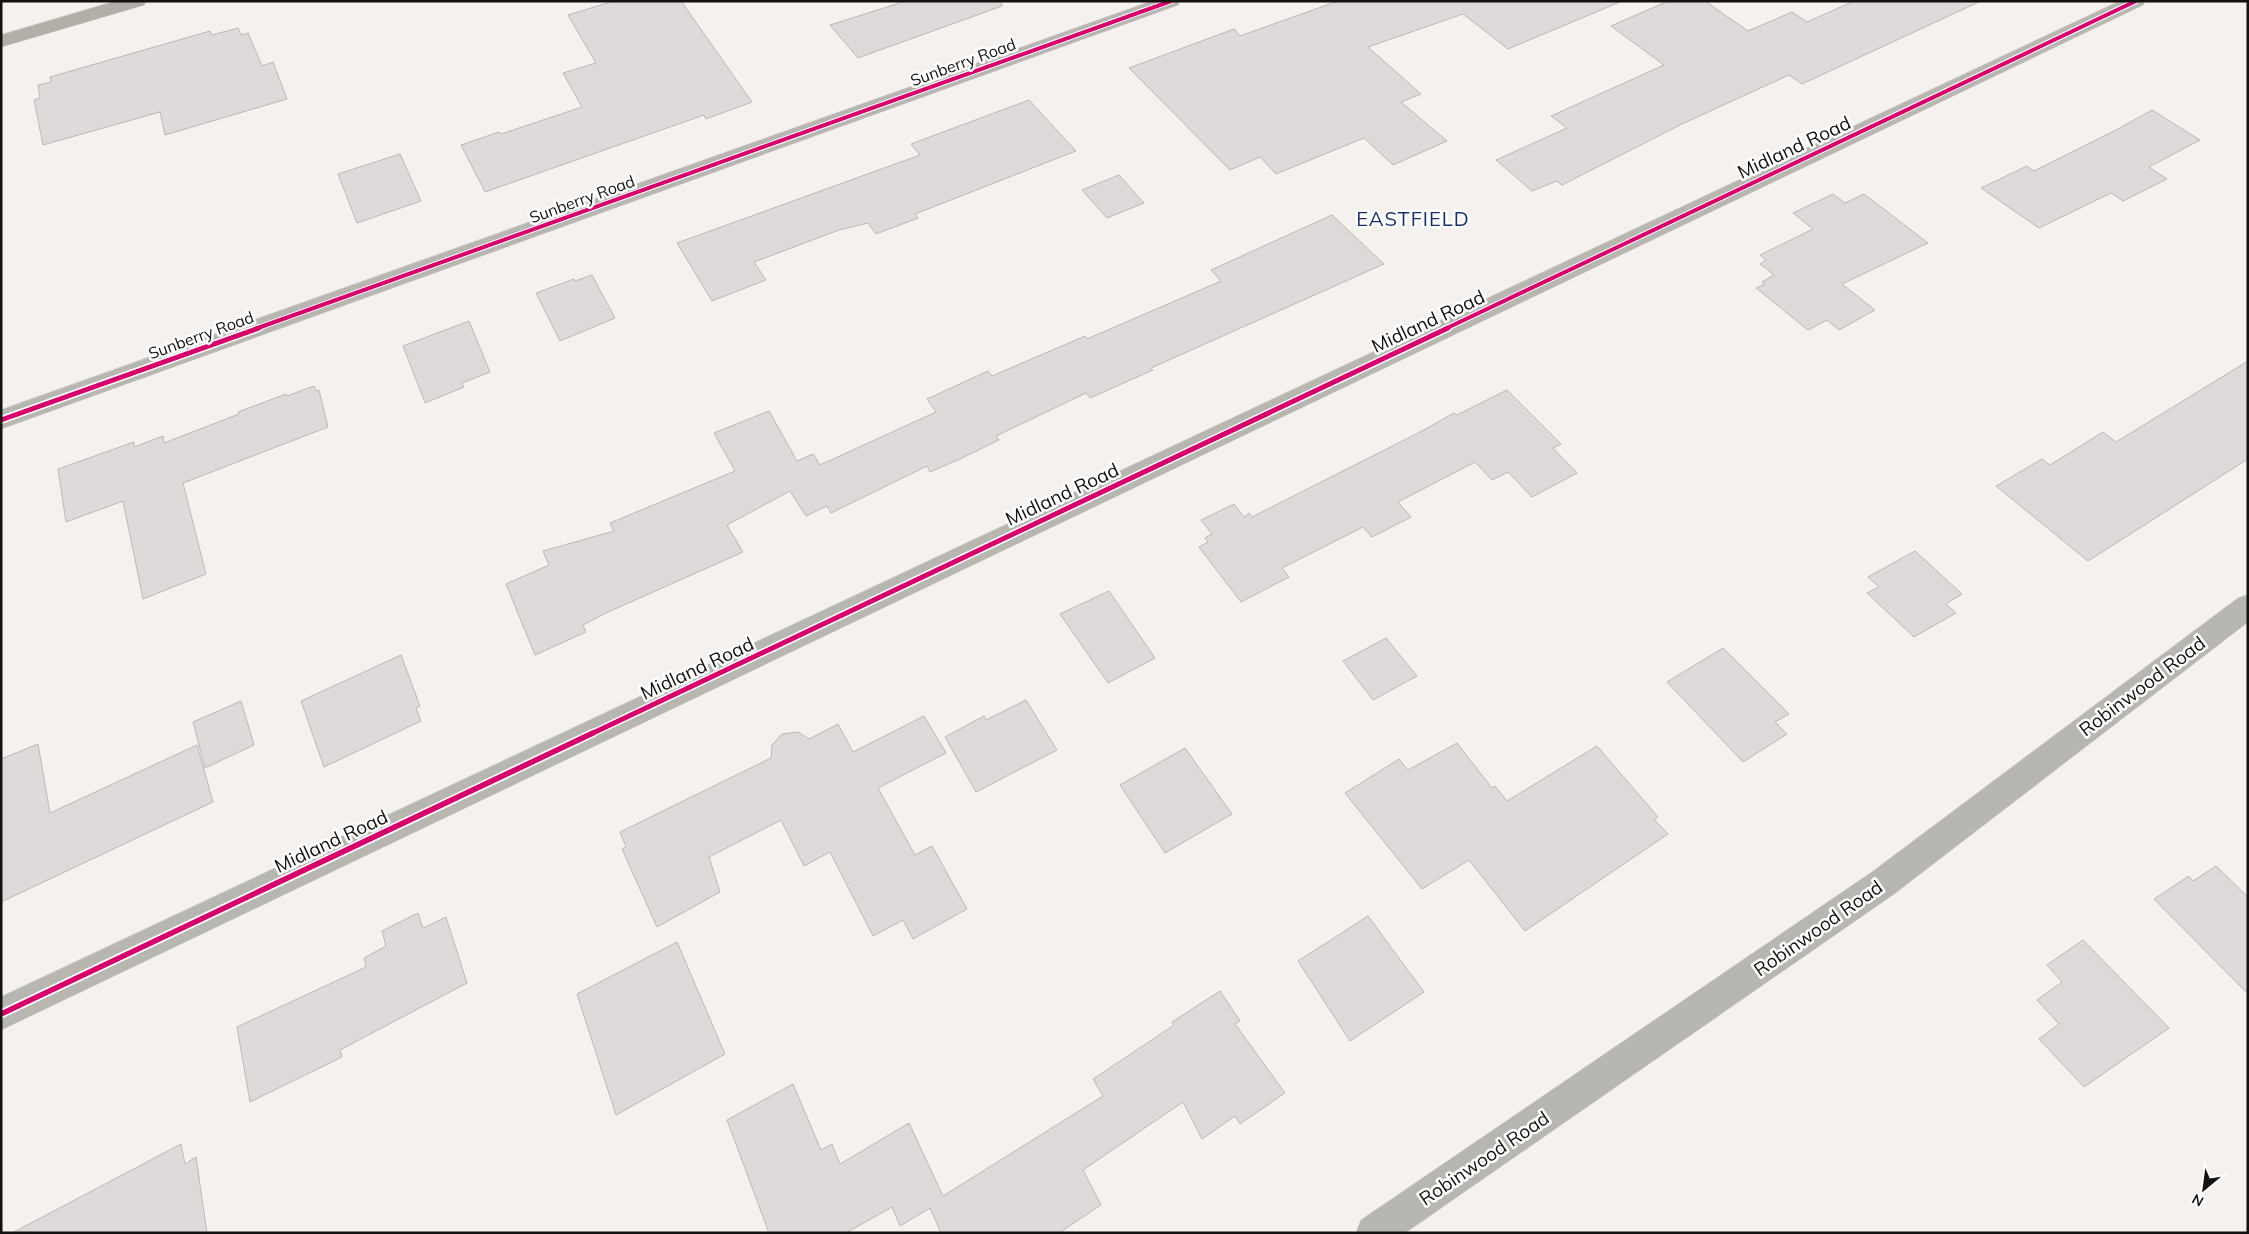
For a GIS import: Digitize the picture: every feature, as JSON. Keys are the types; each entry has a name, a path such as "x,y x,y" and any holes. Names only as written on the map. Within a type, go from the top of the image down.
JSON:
{"main road":[{"path":"1,41 137,1"}],"street":[{"name":"Sunberry Road","path":"1,420 1171,1"},
{"name":"Midland Road","path":"1,1014 2136,1"},
{"name":"Robinwood Road","path":"1374,1233 1883,883 2248,606"}],"building":[{"path":"614,1 681,1 752,102 706,119 704,115 485,192 461,145 582,107 563,73 596,63 568,15"},
{"path":"906,1 1001,1 1002,6 858,58 830,25"},
{"path":"1338,1 1620,2 1508,49 1463,14 1368,47 1421,94 1401,102 1447,141 1393,165 1364,138 1276,174 1260,157 1230,170 1129,68 1234,29 1240,36"},
{"path":"1668,1 1705,1 1748,31 1792,12 1807,22 1854,1 1981,1 1802,84 1789,75 1682,124 1562,185 1557,181 1532,191 1496,160 1567,128 1551,116 1664,65 1611,26"},
{"path":"238,28 241,35 248,33 262,66 273,62 287,99 165,135 160,112 43,145 34,100 40,98 38,85 51,82 50,77 210,31 212,35"},
{"path":"1029,100 1076,151 915,214 918,218 876,234 868,223 839,230 754,262 766,280 712,301 677,243 920,155 911,144"},
{"path":"2152,110 2200,140 2149,167 2167,179 2123,201 2111,193 2039,228 1981,188 2027,166 2034,171"},
{"path":"400,154 421,201 357,223 338,174"},
{"path":"1119,175 1144,203 1107,218 1082,190"},
{"path":"1833,194 1845,203 1864,194 1928,243 1842,284 1875,310 1839,330 1827,320 1808,330 1756,288 1765,284 1762,282 1774,275 1760,264 1766,260 1760,255 1813,229 1793,213"},
{"path":"1332,215 1384,264 1151,368 1153,370 1090,398 1086,393 996,436 999,440 960,459 930,472 927,466 831,513 827,506 806,516 790,491 727,525 743,552 606,613 583,625 586,632 535,655 506,584 549,565 543,551 614,531 610,523 735,471 714,433 769,411 797,461 813,454 820,465 936,412 927,399 988,371 992,376 1085,336 1087,339 1221,281 1211,270"},
{"path":"592,275 615,318 560,341 536,293 574,279 575,281"},
{"path":"469,321 490,372 462,383 464,387 425,403 403,346"},
{"path":"2248,361 2248,459 2088,561 1996,486 2042,459 2050,465 2103,432 2116,442"},
{"path":"314,386 316,391 319,390 328,427 183,483 206,574 143,599 123,501 66,522 58,469 134,442 134,447 163,436 164,443 239,414 238,412"},
{"path":"1507,390 1561,444 1553,448 1577,473 1532,497 1508,472 1492,480 1475,462 1398,502 1411,517 1372,537 1363,527 1282,568 1289,577 1241,602 1199,547 1208,542 1205,538 1212,534 1201,520 1234,504 1244,517 1249,513 1252,517 1454,413 1457,415"},
{"path":"1915,551 1962,594 1946,604 1956,613 1914,637 1867,593 1879,587 1868,577"},
{"path":"1109,591 1155,658 1108,683 1060,614"},
{"path":"1386,638 1417,676 1373,700 1343,661"},
{"path":"1723,648 1789,714 1775,722 1787,734 1743,762 1667,682"},
{"path":"401,655 420,706 416,708 421,721 324,767 301,701"},
{"path":"1026,700 1057,750 976,792 945,737 984,716 986,720"},
{"path":"241,701 254,745 205,768 193,722"},
{"path":"924,716 946,753 878,788 915,855 932,846 967,909 913,939 903,920 873,936 830,852 804,866 781,820 709,857 720,892 657,927 622,849 626,847 620,832 771,758 772,745 782,734 798,732 809,739 838,724 853,752"},
{"path":"1457,743 1492,788 1495,786 1507,801 1597,746 1658,817 1654,819 1668,834 1525,931 1469,860 1422,889 1345,793 1399,759 1408,770"},
{"path":"38,744 50,813 197,745 213,802 1,902 1,759"},
{"path":"1185,748 1232,814 1165,853 1120,785"},
{"path":"2216,866 2248,897 2248,994 2154,899 2189,876 2193,881"},
{"path":"418,913 423,928 446,917 467,983 340,1050 342,1057 250,1102 237,1027 366,967 364,958 386,946 382,931"},
{"path":"1368,916 1424,992 1350,1041 1298,961"},
{"path":"2083,940 2169,1028 2084,1087 2039,1039 2059,1024 2037,1000 2062,982 2047,965"},
{"path":"677,942 725,1054 616,1115 577,994"},
{"path":"1220,991 1240,1021 1235,1024 1285,1093 1240,1124 1235,1116 1202,1139 1183,1102 1083,1170 1101,1205 1059,1233 941,1233 930,1208 900,1226 892,1207 846,1233 769,1233 727,1120 793,1084 821,1150 832,1144 840,1164 909,1123 943,1196 1103,1096 1093,1079 1174,1025 1172,1022"},
{"path":"181,1144 185,1164 196,1157 207,1233 12,1233"}],"cycle path":[{"path":"1,420 1171,1"},
{"path":"1,1014 2136,1"}],"district":[{"name":"EASTFIELD","path":"1413,218"}]}
